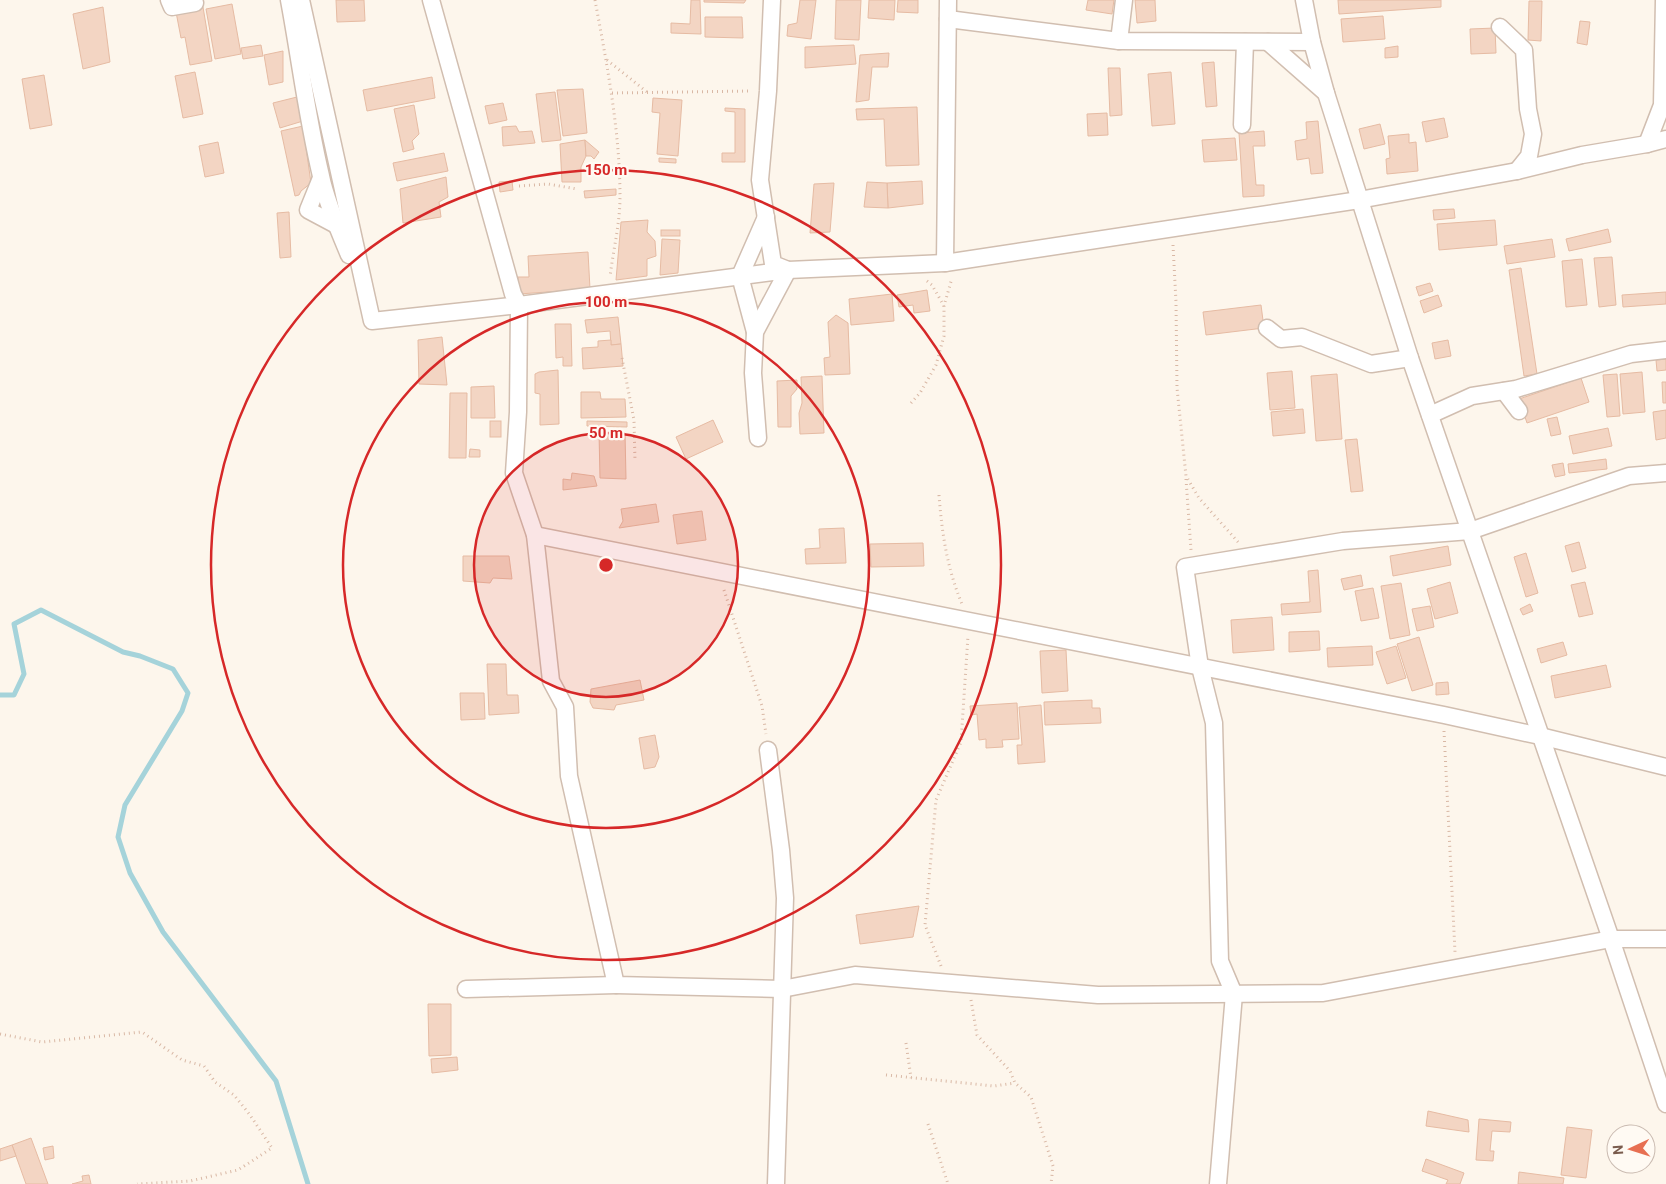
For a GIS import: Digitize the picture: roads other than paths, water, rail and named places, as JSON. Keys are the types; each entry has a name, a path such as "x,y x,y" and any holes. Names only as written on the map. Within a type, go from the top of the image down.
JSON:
{"street":[{"path":"169,0 172,7 195,3"},
{"path":"289,0 297,39 303,88 321,178 354,270 362,275"},
{"path":"301,0 372,321 613,293 788,270 951,262 1359,200 1517,171 1582,155 1666,139"},
{"path":"431,0 513,294 519,304 518,412 514,474 535,535 550,681 565,707 569,776 616,985"},
{"path":"772,0 768,91 760,180 773,264 788,270"},
{"path":"948,0 951,262"},
{"path":"1119,42 1124,0"},
{"path":"1304,0 1312,42 1326,93 1410,358 1611,939 1666,1104"},
{"path":"1646,144 1663,115 1661,3"},
{"path":"948,19 1119,42 1312,42"},
{"path":"1500,27 1524,50 1528,109 1533,134 1529,156 1517,171"},
{"path":"1242,125 1245,42"},
{"path":"1268,42 1326,93"},
{"path":"321,178 308,210 338,226"},
{"path":"758,438 752,373 756,332 740,276 766,217"},
{"path":"756,332 788,270"},
{"path":"1267,328 1281,339 1302,337 1372,364 1410,358"},
{"path":"1430,415 1472,396 1516,390 1631,354 1666,350"},
{"path":"1504,391 1519,411"},
{"path":"1218,1184 1234,994 1220,961 1214,723 1200,668 1185,567 1343,541 1470,531 1629,476 1666,473"},
{"path":"535,535 1444,716 1540,736 1666,766"},
{"path":"768,750 781,850 784,898 776,1184"},
{"path":"466,989 616,985 782,989 855,975 1098,995 1323,993 1611,939 1666,939"}],"waterway":[{"path":"0,695 14,695 24,674 14,624 41,610 123,652 140,656 173,669 188,693 182,711 125,805 118,837 130,873 163,932 276,1081 308,1184"}]}
